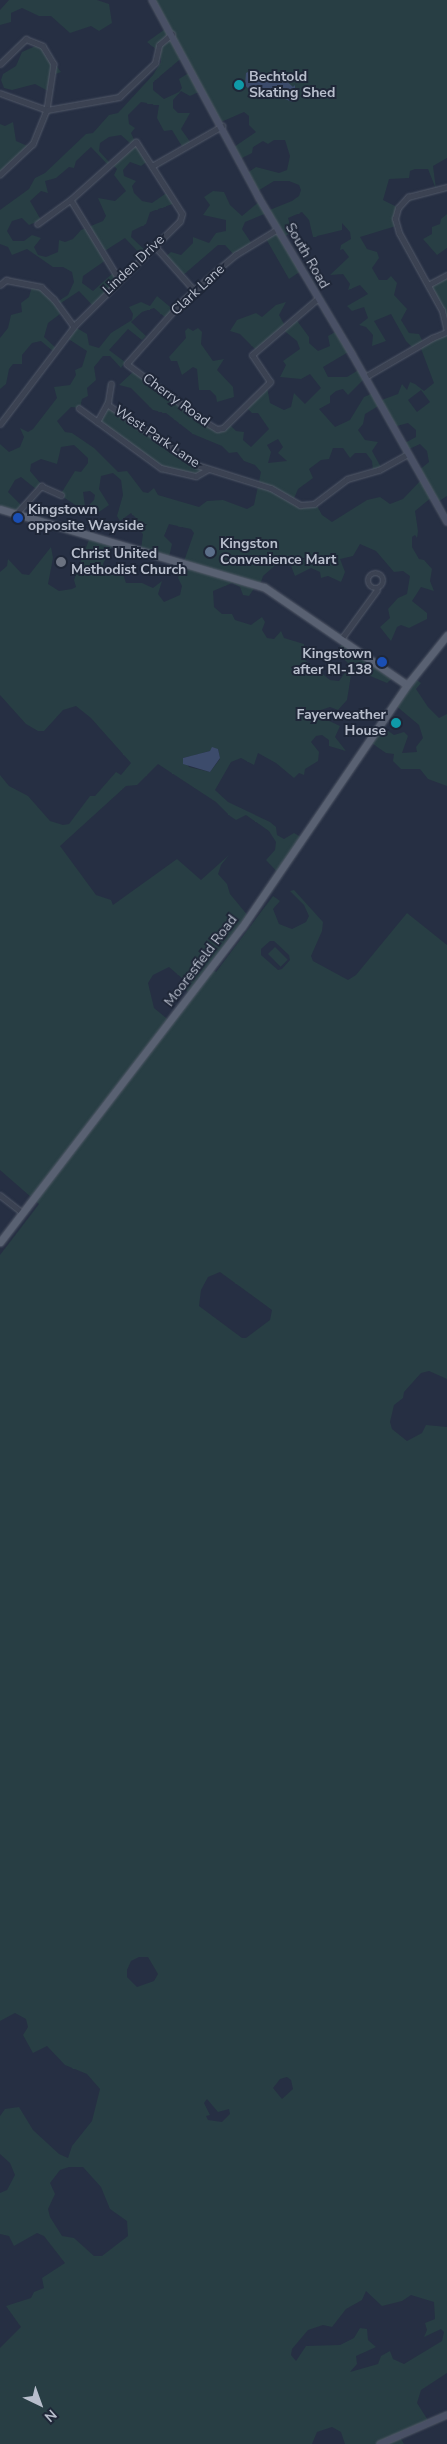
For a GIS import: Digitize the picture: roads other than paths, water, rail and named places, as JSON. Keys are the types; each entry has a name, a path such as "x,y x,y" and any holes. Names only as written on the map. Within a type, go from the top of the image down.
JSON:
{"main road":[{"path":"0,509 264,586 408,685"},
{"name":"Mooresfield Road","path":"0,1242 242,927 408,685 447,635"}],"street":[{"name":"South Road","path":"152,0 277,230 365,377 447,522"},
{"path":"0,93 47,110 119,97 148,72 155,63 159,45 172,34"},
{"path":"0,64 26,39 44,46 54,64 47,110 33,144 0,175"},
{"path":"38,224 71,200 136,142 152,166 222,126"},
{"name":"Linden Drive","path":"0,424 74,327 180,221 182,214 152,166"},
{"path":"365,377 447,332 442,311 399,233 396,212 403,201 414,194 447,188"},
{"path":"71,200 120,279"},
{"name":"Clark Lane","path":"128,362 195,291 236,255 277,230"},
{"path":"154,245 195,291"},
{"path":"428,285 447,275"},
{"path":"0,285 6,280 41,287 54,299 74,327"},
{"name":"Cherry Road","path":"128,362 207,423 217,429 223,428 270,382 252,355 317,299"},
{"path":"97,422 107,404 111,384"},
{"name":"West Park Lane","path":"107,404 207,470"},
{"path":"79,408 161,468 196,476 207,470 272,488 294,502 307,505 321,500 347,479 379,470 408,454"},
{"path":"16,514 41,486 61,495"},
{"path":"342,638 377,590"},
{"path":"0,1196 23,1213"},
{"path":"380,2444 447,2414"}],"water":[{"path":"254,69 269,78 279,74 293,87 295,85 295,99 292,102 278,96 253,94 245,85 246,73"},
{"path":"212,747 218,749 220,758 210,772 183,764 183,758 210,751"}],"place":[{"name":"Bechtold Skating Shed","path":"239,85"},
{"name":"Kingstown opposite Wayside","path":"18,518"},
{"name":"Kingston Convenience Mart","path":"210,552"},
{"name":"Christ United Methodist Church","path":"61,562"},
{"name":"Kingstown after RI-138","path":"382,662"},
{"name":"Fayerweather House","path":"396,723"}]}
